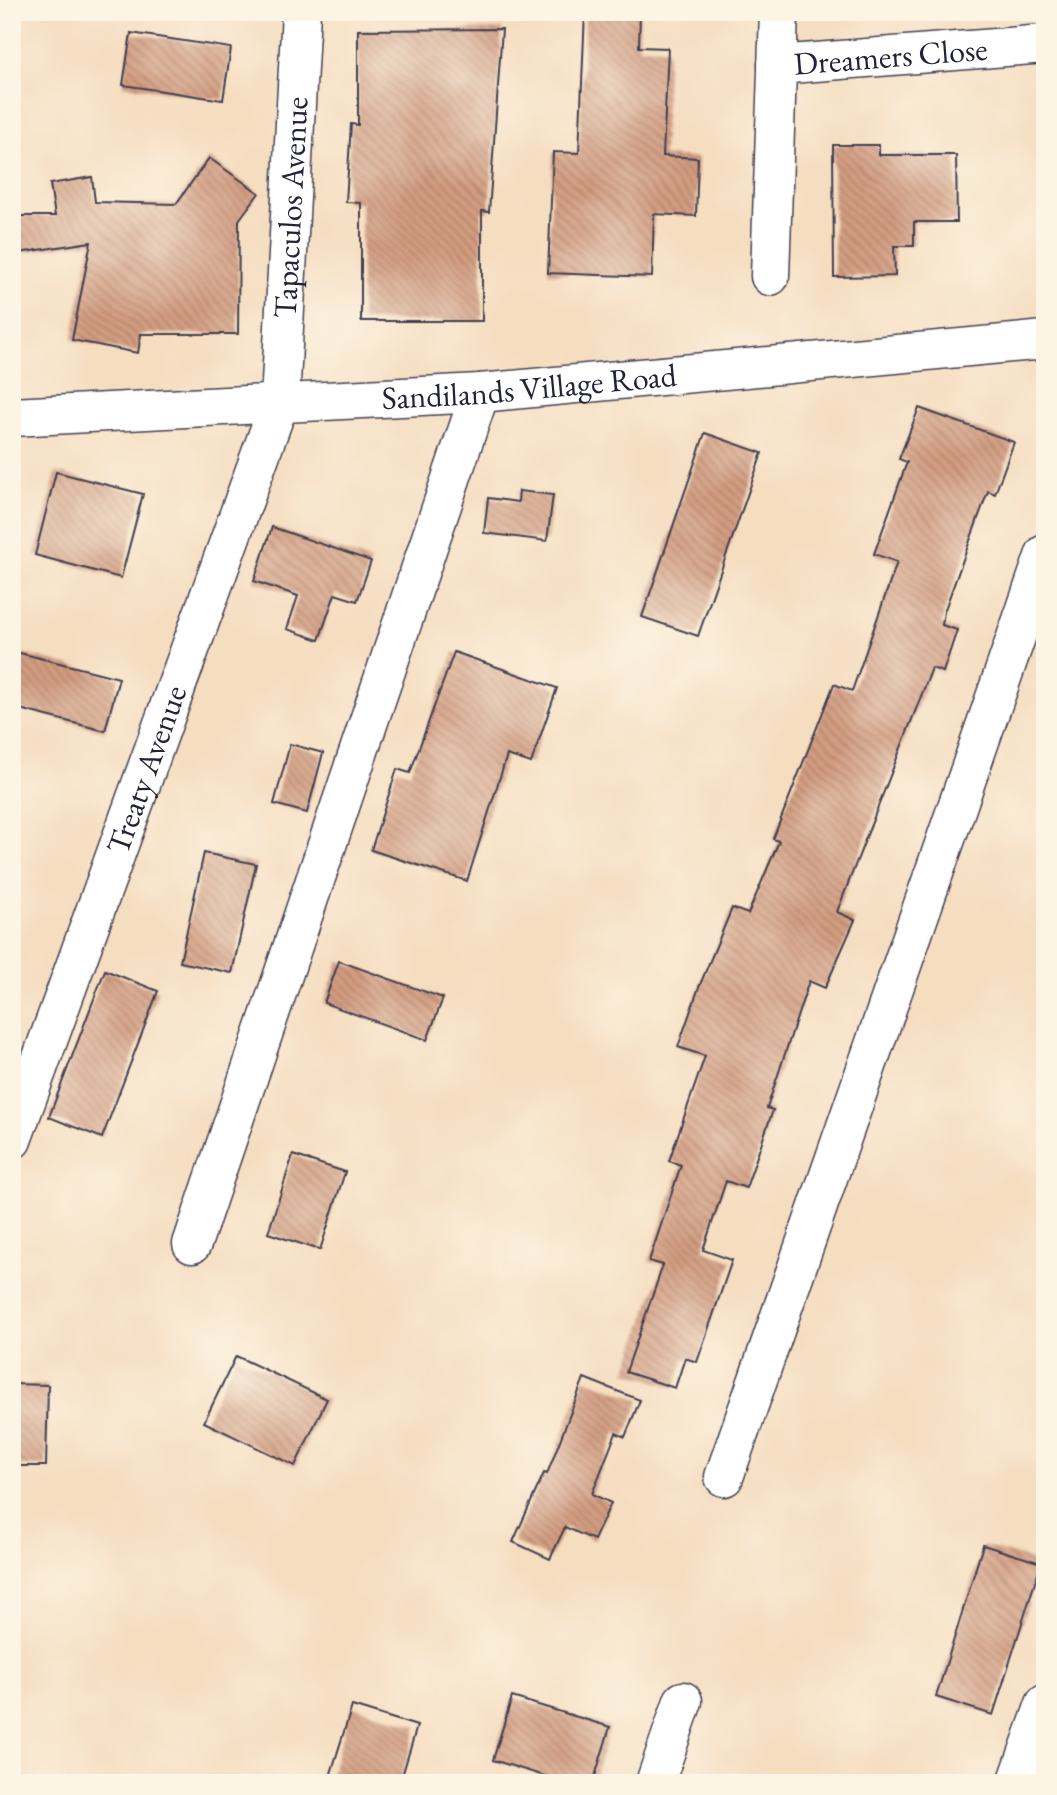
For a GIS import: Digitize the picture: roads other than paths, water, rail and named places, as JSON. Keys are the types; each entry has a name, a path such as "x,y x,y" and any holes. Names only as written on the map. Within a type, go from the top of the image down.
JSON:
{"street":[{"name":"Tapaculos Avenue","path":"280,401 301,12"},
{"path":"770,275 779,12"},
{"name":"Dreamers Close","path":"777,65 1045,44"},
{"name":"Sandilands Village Road","path":"12,417 280,401 480,393 1045,340"},
{"path":"192,1244 480,393"},
{"name":"Treaty Avenue","path":"12,1140 280,401"},
{"path":"724,1477 1045,554"},
{"path":"655,1783 683,1701"},
{"path":"1017,1783 1045,1704"}]}
